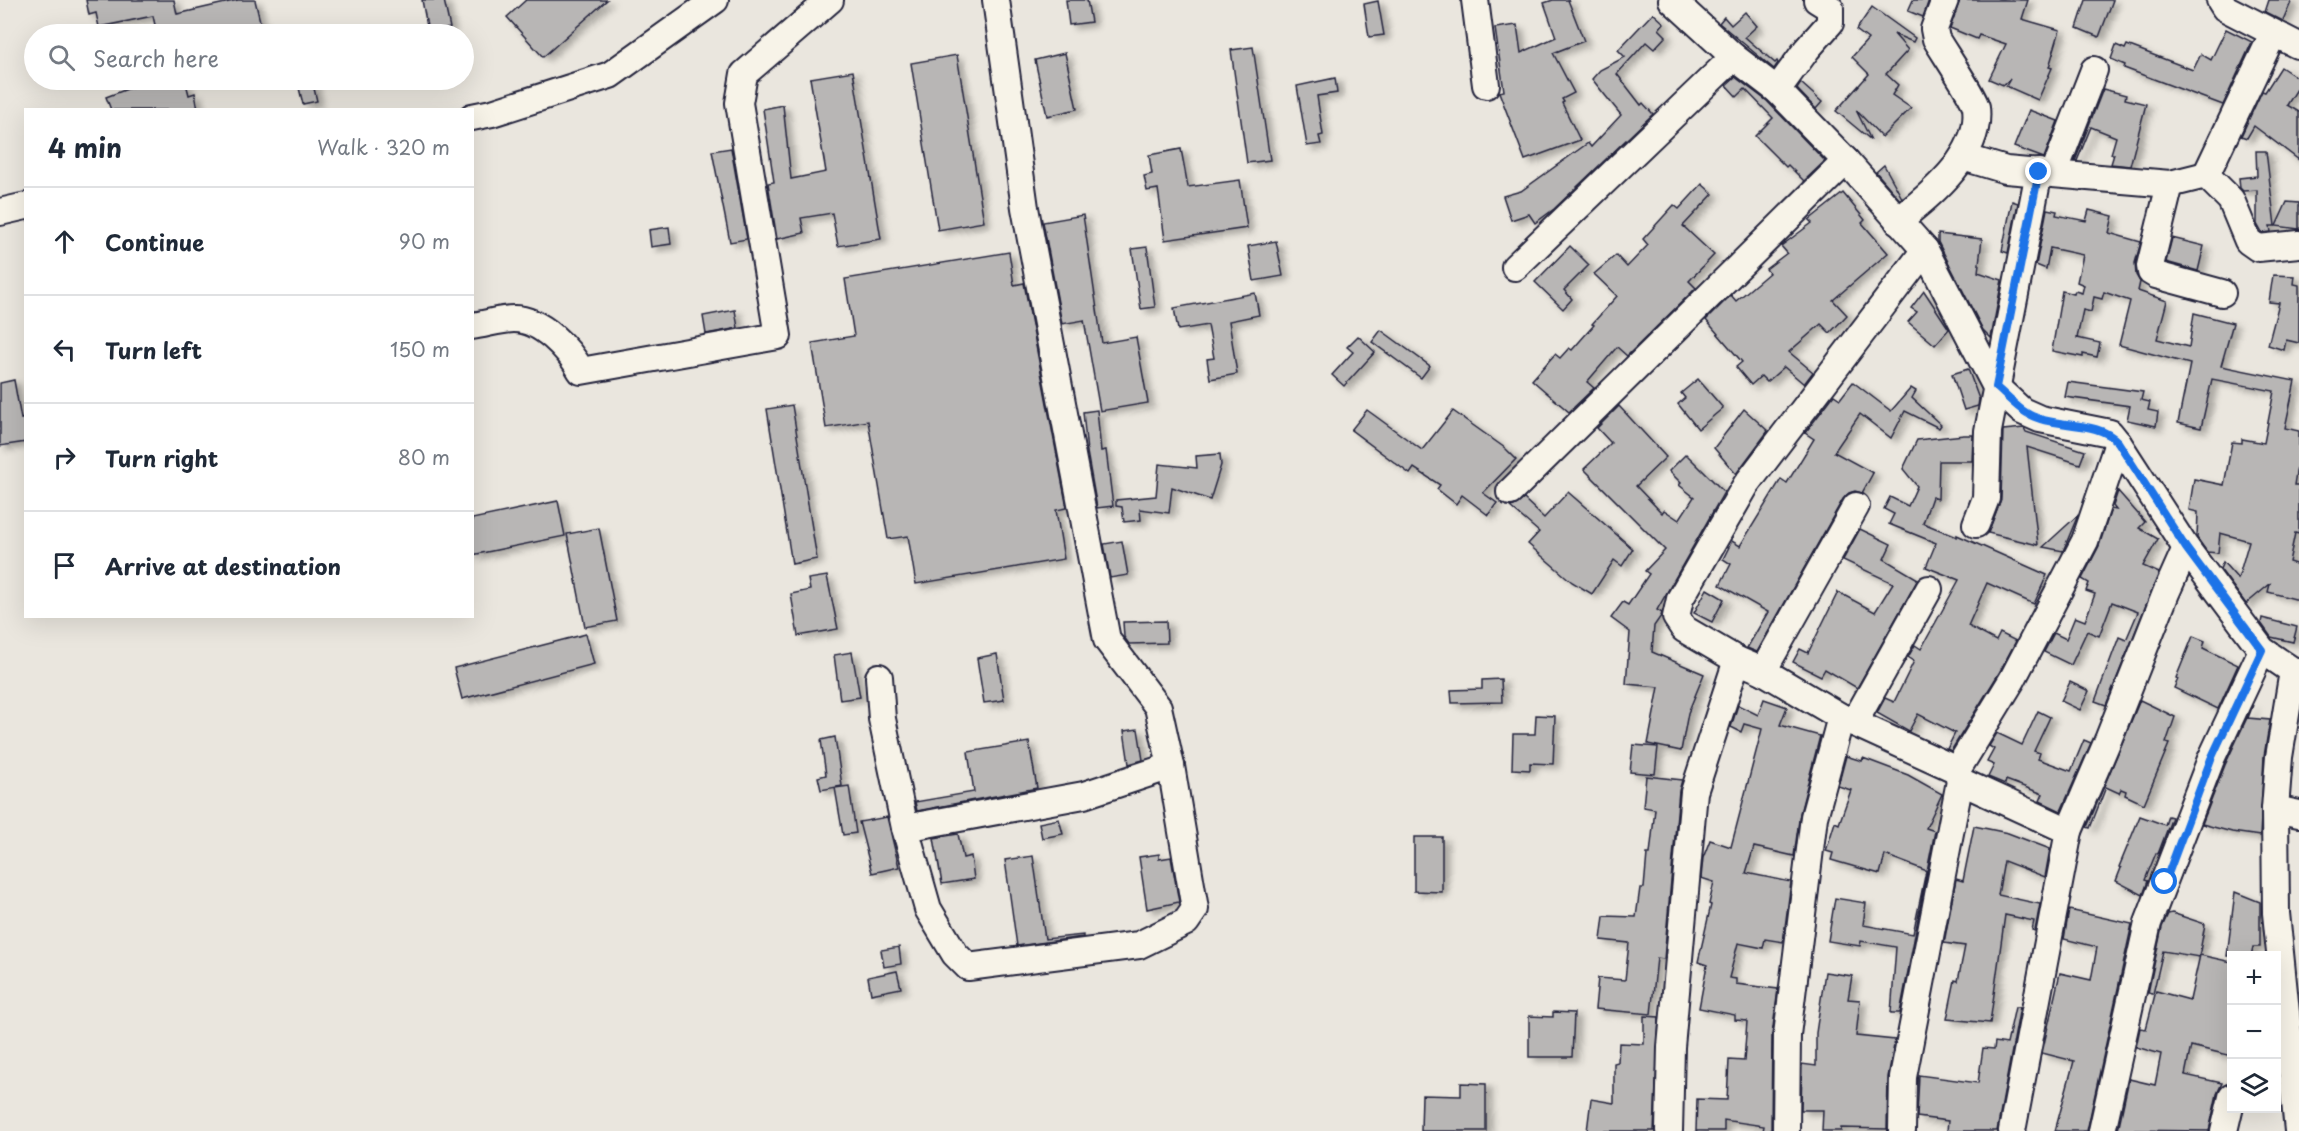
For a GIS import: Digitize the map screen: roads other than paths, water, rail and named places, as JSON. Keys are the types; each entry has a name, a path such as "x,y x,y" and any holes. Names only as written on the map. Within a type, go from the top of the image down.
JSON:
{"street":[{"path":"474,117 492,113 610,75 715,0"},
{"path":"474,326 515,319 535,324 571,353 581,371 778,336 739,103 744,74 830,0"},
{"path":"879,676 882,718 905,828 928,909 955,954 968,967 1139,945 1186,922 1195,909 1171,766 1158,707 1107,640 1025,208 996,0"},
{"path":"1475,0 1486,85"},
{"path":"1672,0 1734,57 1777,90 1846,161 1924,250 1996,387 2022,411 2040,419 2110,433 2186,548 2262,650 2296,665 2287,811 2286,995 2298,1116"},
{"path":"1777,90 1807,49 1830,23 1830,8 1817,0"},
{"path":"1898,221 1935,192 1963,157 1974,129 1976,105 1935,39 1934,29 1945,0"},
{"path":"2220,0 2225,8 2296,45"},
{"path":"2206,175 2273,34"},
{"path":"1515,267 1734,57"},
{"path":"1976,524 1986,498 1988,431 1996,387 2046,172 2094,70"},
{"path":"1963,157 2006,170 2170,184 2206,175"},
{"path":"1510,492 1846,161"},
{"path":"2206,175 2231,200 2248,241 2258,248 2299,244"},
{"path":"2170,184 2150,266 2151,272 2222,293"},
{"path":"0,212 24,206"},
{"path":"1924,250 1746,485 1680,599 1676,617 1684,629 1737,660 1763,671 1847,720 2069,831"},
{"path":"1902,1131 1903,1077 1958,776 2012,680 2085,541 2118,442"},
{"path":"1763,671 1856,506"},
{"path":"2012,1131 2069,831 2186,548"},
{"path":"1786,1131 1787,1035 1814,817 1847,720 1929,589"},
{"path":"2102,1131 2148,923 2211,759 2262,650"},
{"path":"1669,1131 1671,1047 1694,792 1737,660"},
{"path":"905,828 1084,795 1171,766"},
{"path":"2224,1131 2228,1113"}]}
